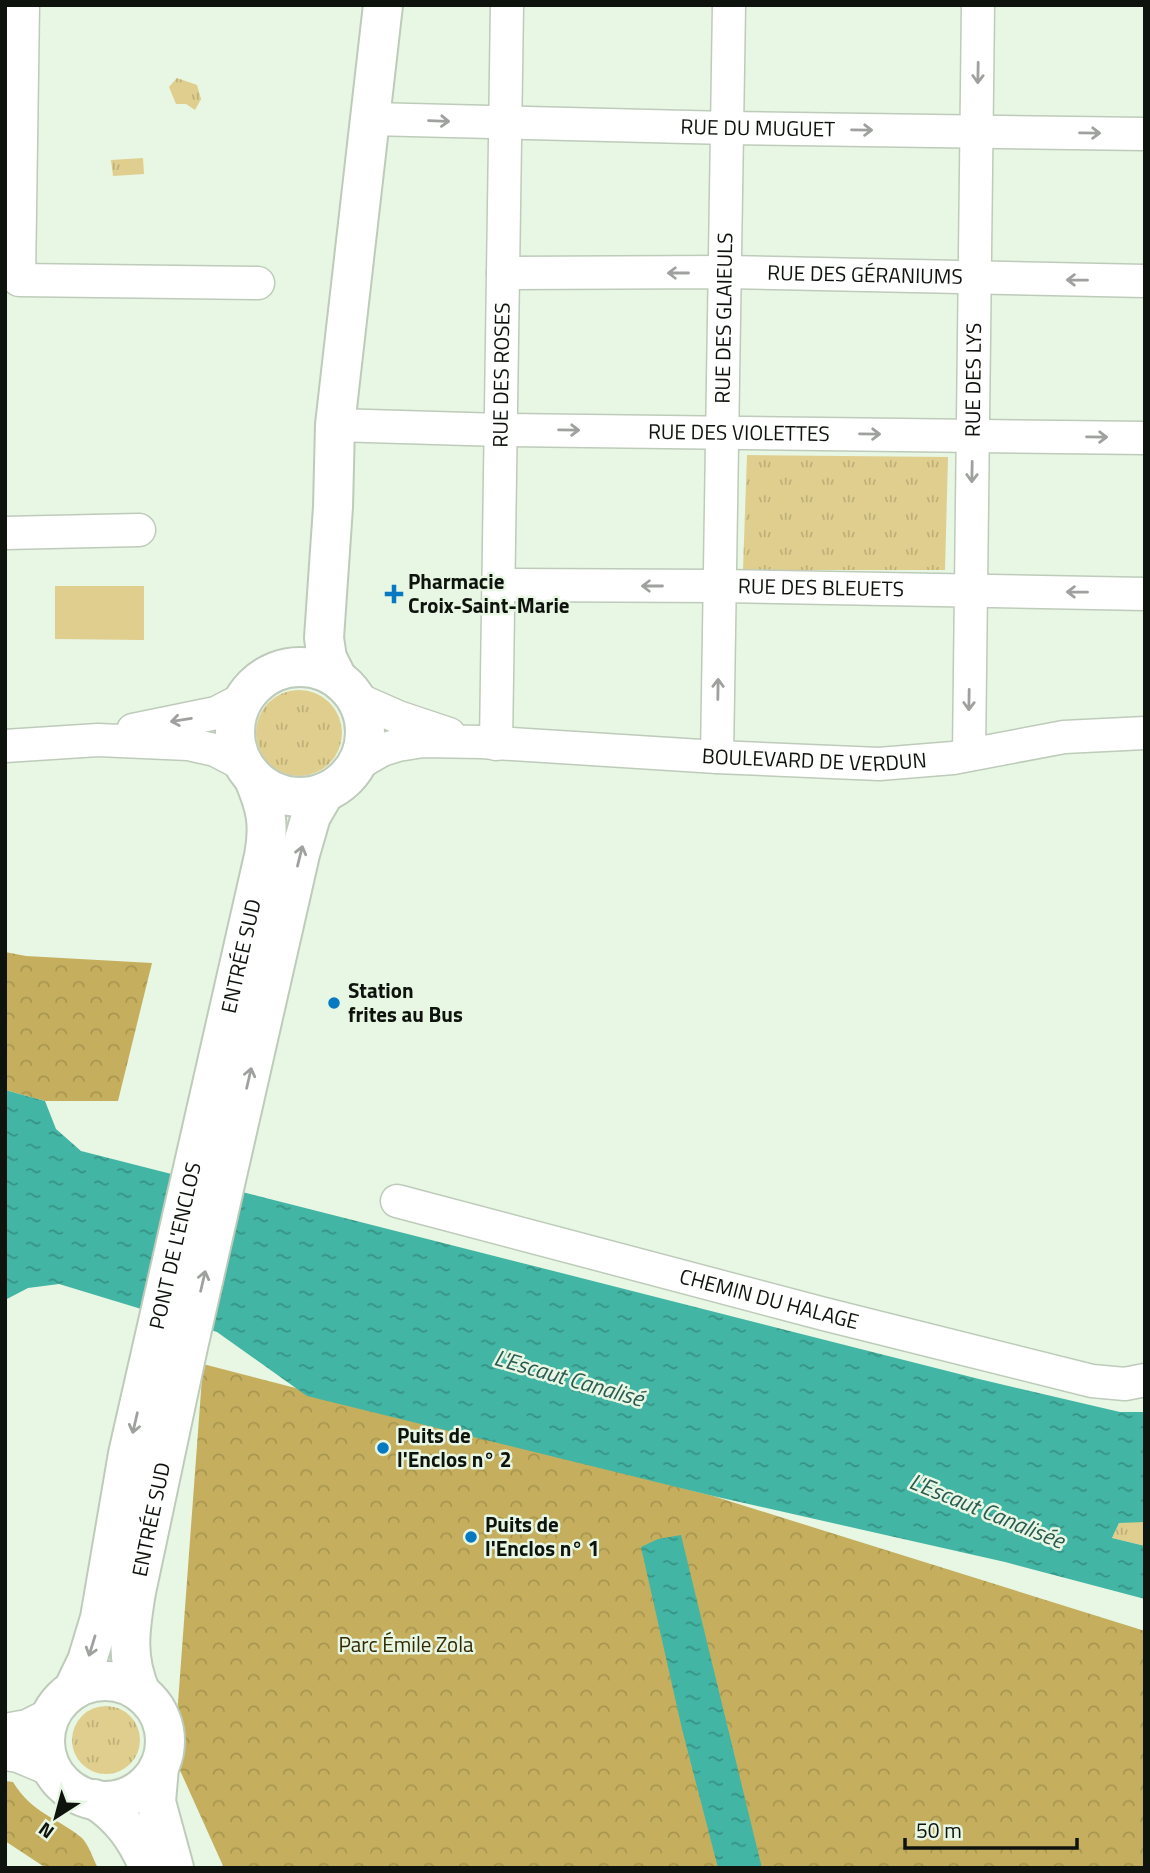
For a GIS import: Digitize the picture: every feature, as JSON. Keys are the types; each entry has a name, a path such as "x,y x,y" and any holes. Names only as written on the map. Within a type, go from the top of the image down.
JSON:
{"main road":[{"path":"273,673 288,654 297,634 313,531 335,425 383,5"},
{"path":"335,425 333,507 324,638 327,658 346,688 363,717 365,737 356,765 345,778 325,792 306,796 287,795 268,788 249,771 237,749 235,731 238,713 245,698 260,680 291,667 310,668 346,688"},
{"name":"ENTRÉE SUD","path":"217,1140 268,824 249,771"},
{"name":"ENTRÉE SUD","path":"217,1140 300,854 312,816 325,792"},
{"name":"PONT DE L'ENCLOS","path":"188,1347 217,1140"},
{"name":"PONT DE L'ENCLOS","path":"150,1356 217,1140"},
{"name":"ENTRÉE SUD","path":"141,1693 130,1662 131,1625 188,1347"},
{"name":"ENTRÉE SUD","path":"62,1702 87,1661 100,1618 115,1520 150,1356"},
{"path":"149,1868 130,1831 117,1816 94,1799 71,1789 54,1771 48,1755 46,1739 62,1702 90,1683 107,1681 125,1684 141,1693 154,1706 162,1722 165,1741 156,1802 174,1868"},
{"path":"94,1799 120,1798 136,1792 149,1782 159,1768"}],"street":[{"path":"23,5 13,139 19,280 258,283"},
{"name":"RUE DES ROSES","path":"488,743 499,585 507,5"},
{"name":"RUE DES GLAIEULS","path":"717,757 729,5"},
{"name":"RUE DES LYS","path":"968,754 978,5"},
{"name":"RUE DU MUGUET","path":"371,119 1145,134"},
{"name":"RUE DES GÉRANIUMS","path":"503,273 726,272 1145,281"},
{"name":"RUE DES VIOLETTES","path":"335,425 501,430 1145,438"},
{"path":"5,533 139,530"},
{"name":"RUE DES BLEUETS","path":"499,585 1145,594"},
{"name":"BOULEVARD DE VERDUN","path":"346,688 417,724 488,743"},
{"path":"98,740 156,723 216,713 245,698"},
{"name":"BOULEVARD DE VERDUN","path":"356,765 382,750 423,741 879,764 920,762 1064,737 1145,733"},
{"path":"5,746 98,740 206,747 249,771"},
{"name":"CHEMIN DU HALAGE","path":"397,1201 824,1314 1091,1381 1125,1384 1145,1380"},
{"path":"5,1730 27,1726 62,1702"},
{"path":"5,1754 18,1756 54,1771"}],"green space":[{"path":"177,78 197,85 201,99 195,110 186,104 176,104 169,87"},
{"path":"143,158 144,174 113,176 111,160"},
{"path":"747,455 948,457 945,570 743,570"},
{"path":"55,586 144,586 144,640 55,639"},
{"path":"299,690 323,697 335,709 342,733 335,757 323,769 299,776 275,769 263,757 256,733 263,709 275,697"},
{"path":"5,952 26,956 152,963 118,1101 45,1101 5,1090"},
{"name":"Parc Émile Zola","path":"203,1364 713,1496 1145,1631 1145,1868 224,1868 174,1757"},
{"path":"1145,1522 1145,1546 1112,1538 1119,1523"},
{"path":"106,1706 119,1709 130,1716 137,1727 140,1740 137,1753 130,1764 119,1771 106,1774 93,1771 82,1764 75,1753 72,1740 75,1727 82,1716 93,1709"},
{"path":"5,1781 13,1782 28,1801 82,1838 98,1868 46,1868 5,1841"}],"water":[{"path":"5,1090 45,1101 56,1129 81,1151 979,1379 1120,1412 1145,1412 1145,1522 1119,1523 1112,1538 1145,1546 1145,1599 1005,1562 713,1496 307,1396 217,1332 59,1284 28,1288 5,1300"},
{"path":"681,1535 762,1868 718,1868 682,1729 641,1547 658,1539"}],"place":[{"name":"Pharmacie Croix-Saint-Marie","path":"394,594"},
{"name":"Station frites au Bus","path":"334,1003"},
{"name":"Puits de l'Enclos n° 2","path":"383,1448"},
{"name":"Puits de l'Enclos n° 1","path":"471,1537"}],"water label":[{"name":"L'Escaut Canalisé","path":"569,1378"},
{"name":"L'Escaut Canalisée","path":"987,1511"}]}
